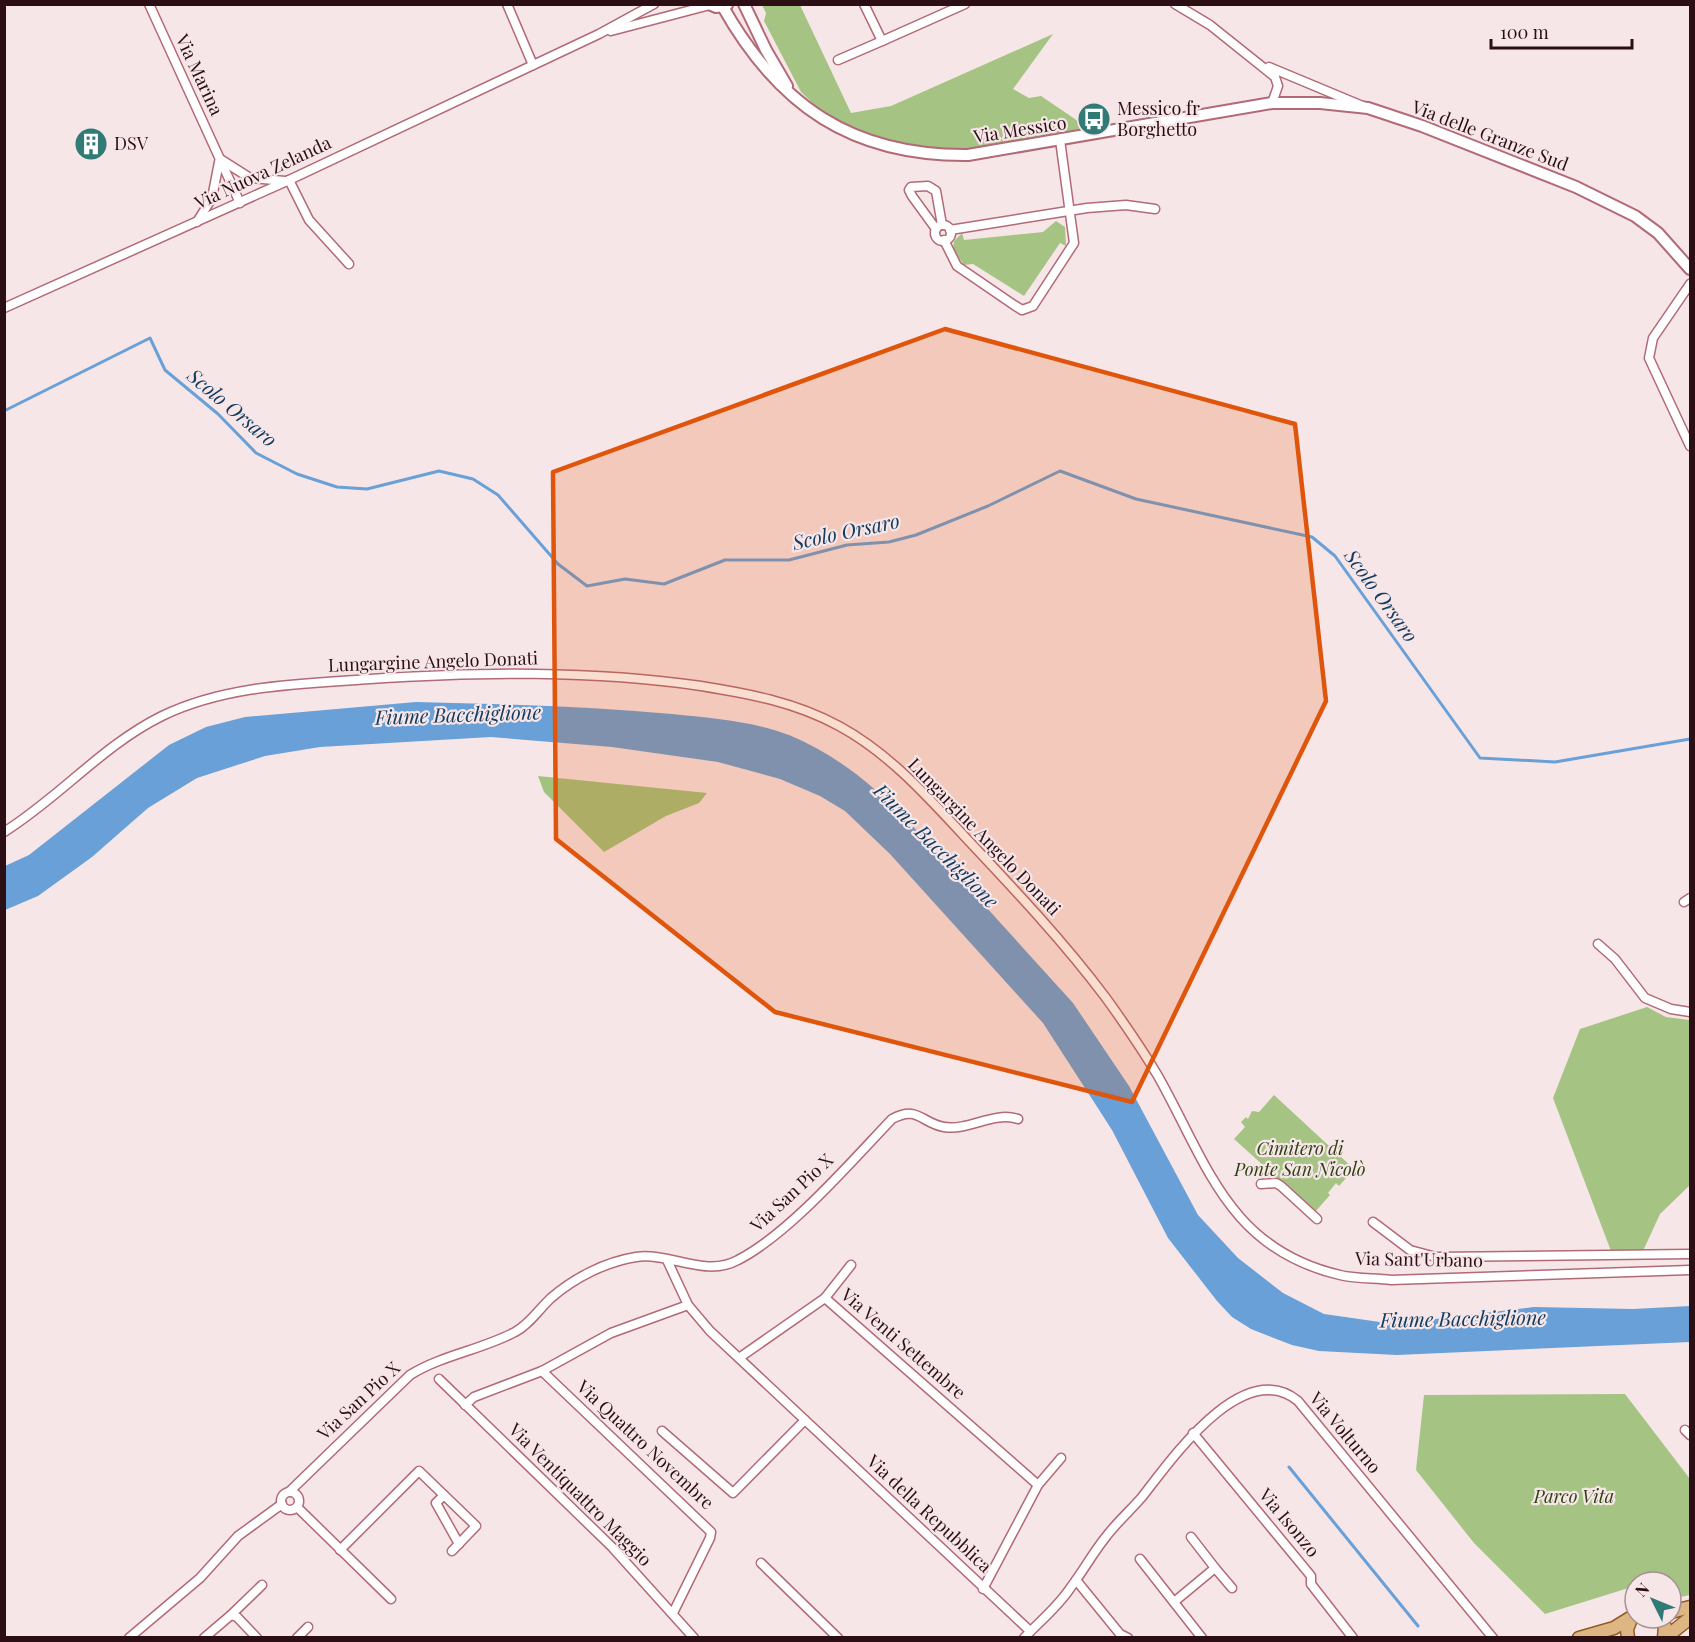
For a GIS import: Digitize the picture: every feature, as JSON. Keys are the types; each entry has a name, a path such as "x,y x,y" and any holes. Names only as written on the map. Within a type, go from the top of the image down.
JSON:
{"main road":[{"path":"1665,1638 1690,1618"},
{"path":"1579,1638 1614,1628 1623,1623"}],"street":[{"name":"Via Marina","path":"149,4 240,203"},
{"path":"507,4 533,65"},
{"name":"Via Nuova Zelanda","path":"4,308 288,181 599,34 654,4"},
{"path":"676,4 686,13"},
{"name":"Via Messico","path":"744,4 766,50 795,99"},
{"path":"864,4 882,41"},
{"name":"Via delle Granze Sud","path":"1175,4 1210,25 1260,62 1275,77 1278,86 1272,104"},
{"name":"Via Nuova Zelanda","path":"599,34 686,13 709,5"},
{"name":"Via Messico","path":"709,5 725,6 756,59 795,99 847,132 876,145 904,152 935,156 968,155 1272,104 1320,103 1368,108"},
{"path":"838,60 961,5"},
{"name":"Via delle Granze Sud","path":"1260,62 1368,108 1422,126 1605,201 1635,216 1658,233 1690,269"},
{"path":"1060,140 1070,210 1074,243 1028,310 1014,305 957,266 944,240 936,237 943,228 1070,210 1126,204 1155,209"},
{"path":"196,222 212,198 218,179 219,159 250,178 288,181 309,220 349,264"},
{"path":"943,228 936,190 928,186 911,187 912,196 949,237 944,240"},
{"path":"1690,284 1653,338 1649,358 1690,446"},
{"name":"Lungargine Angelo Donati","path":"4,832 48,801 126,736 163,716 208,698 300,684 482,673 590,675 664,681 757,694 785,702 841,727 897,769 1018,893 1107,999"},
{"path":"1598,944 1615,959 1645,998 1671,1009 1690,1012"},
{"name":"Via Sant'Urbano","path":"1107,999 1159,1078 1210,1178 1225,1199 1242,1220 1259,1234 1309,1264 1341,1276 1391,1280 1690,1270"},
{"name":"Via San Pio X","path":"129,1638 200,1578 238,1536 282,1504 283,1495 290,1491 390,1393 417,1371 433,1362 501,1340 518,1330 566,1285 585,1275 637,1257 710,1267 736,1261 777,1233 892,1119 903,1113 914,1114 942,1127 967,1128 1004,1117 1018,1119"},
{"path":"1261,1184 1276,1183 1281,1186 1317,1219"},
{"name":"Via Sant'Urbano","path":"1373,1222 1410,1250 1436,1257 1690,1254"},
{"name":"Via della Repubblica","path":"667,1260 688,1305 710,1331 983,1588 1027,1634"},
{"path":"825,1298 851,1265"},
{"name":"Via Venti Settembre","path":"739,1358 825,1298 1038,1485"},
{"path":"465,1405 474,1397 542,1371 611,1333 688,1305"},
{"name":"Via Quattro Novembre","path":"542,1371 711,1532 673,1613"},
{"name":"Via Ventiquattro Maggio","path":"439,1379 612,1547 694,1638"},
{"name":"Via Volturno","path":"1027,1634 1051,1612 1106,1536 1130,1511 1193,1433 1215,1414 1254,1392 1270,1390 1290,1395 1298,1401 1493,1638"},
{"path":"662,1431 733,1493 805,1420"},
{"name":"Via Isonzo","path":"1193,1433 1311,1576 1311,1584 1353,1638"},
{"path":"983,1588 1038,1485 1061,1458"},
{"path":"340,1550 419,1470 476,1526 452,1551"},
{"path":"282,1504 288,1510 297,1507 300,1501 298,1495 290,1491"},
{"path":"444,1495 436,1503 459,1544"},
{"path":"297,1507 391,1599"},
{"path":"1191,1537 1232,1588"},
{"path":"1140,1559 1202,1638"},
{"path":"761,1563 838,1638"},
{"path":"1174,1602 1215,1568"},
{"path":"1076,1580 1120,1634 1129,1637"},
{"path":"204,1638 262,1585"},
{"path":"231,1615 237,1617 257,1638"},
{"path":"297,1638 308,1627"}],"highlighted area":[{"path":"945,329 1295,424 1326,701 1132,1102 775,1012 556,839 553,472"}],"green space":[{"path":"762,5 800,5 851,113 891,106 1053,34 1013,89 1029,98 1041,96 1100,136 969,157 901,154 845,134 801,92 764,21 766,13"},
{"path":"1056,221 1065,227 1066,246 1060,243 1024,296 973,264 964,265 953,249 954,241 962,233 964,240 1043,232"},
{"path":"538,776 707,793 699,803 666,816 604,852 544,792"},
{"path":"1647,1007 1666,1017 1690,1020 1690,1185 1660,1214 1643,1251 1611,1251 1553,1098 1580,1029"},
{"name":"Cimitero di Ponte San Nicolò","path":"1274,1095 1354,1169 1339,1186 1336,1183 1328,1193 1330,1195 1315,1212 1234,1139 1245,1127 1241,1122 1246,1117 1248,1119 1252,1111 1259,1112"},
{"name":"Parco Vita","path":"1625,1394 1690,1479 1690,1595 1683,1596 1683,1570 1623,1570 1623,1590 1545,1614 1474,1543 1416,1470 1424,1395"}],"water":[{"name":"Fiume Bacchiglione","path":"416,702 608,709 731,721 761,726 789,735 822,751 852,771 907,820 1073,1003 1129,1086 1198,1215 1238,1258 1283,1293 1324,1314 1380,1322 1427,1320 1534,1307 1633,1309 1690,1306 1690,1342 1397,1355 1319,1351 1292,1345 1251,1329 1232,1317 1217,1301 1168,1238 1112,1130 1043,1023 890,854 845,811 820,796 780,779 718,762 612,747 491,737 320,747 265,756 197,778 148,808 92,857 38,896 5,910 5,866 29,855 169,745 206,727 245,717"}],"waterway":[{"name":"Scolo Orsaro","path":"4,411 150,338 165,370 218,414 256,453 297,474 337,487 367,489 439,471 473,479 498,495 558,564 587,586 625,579 664,584 725,560 789,560 847,545 889,542 916,535 988,506 1060,471 1136,499 1312,537 1335,556 1480,758 1555,762 1690,739"},
{"path":"1289,1467 1418,1626"}],"place":[{"name":"Messico fr Borghetto","path":"1094,119"},
{"name":"DSV","path":"91,144"}]}
